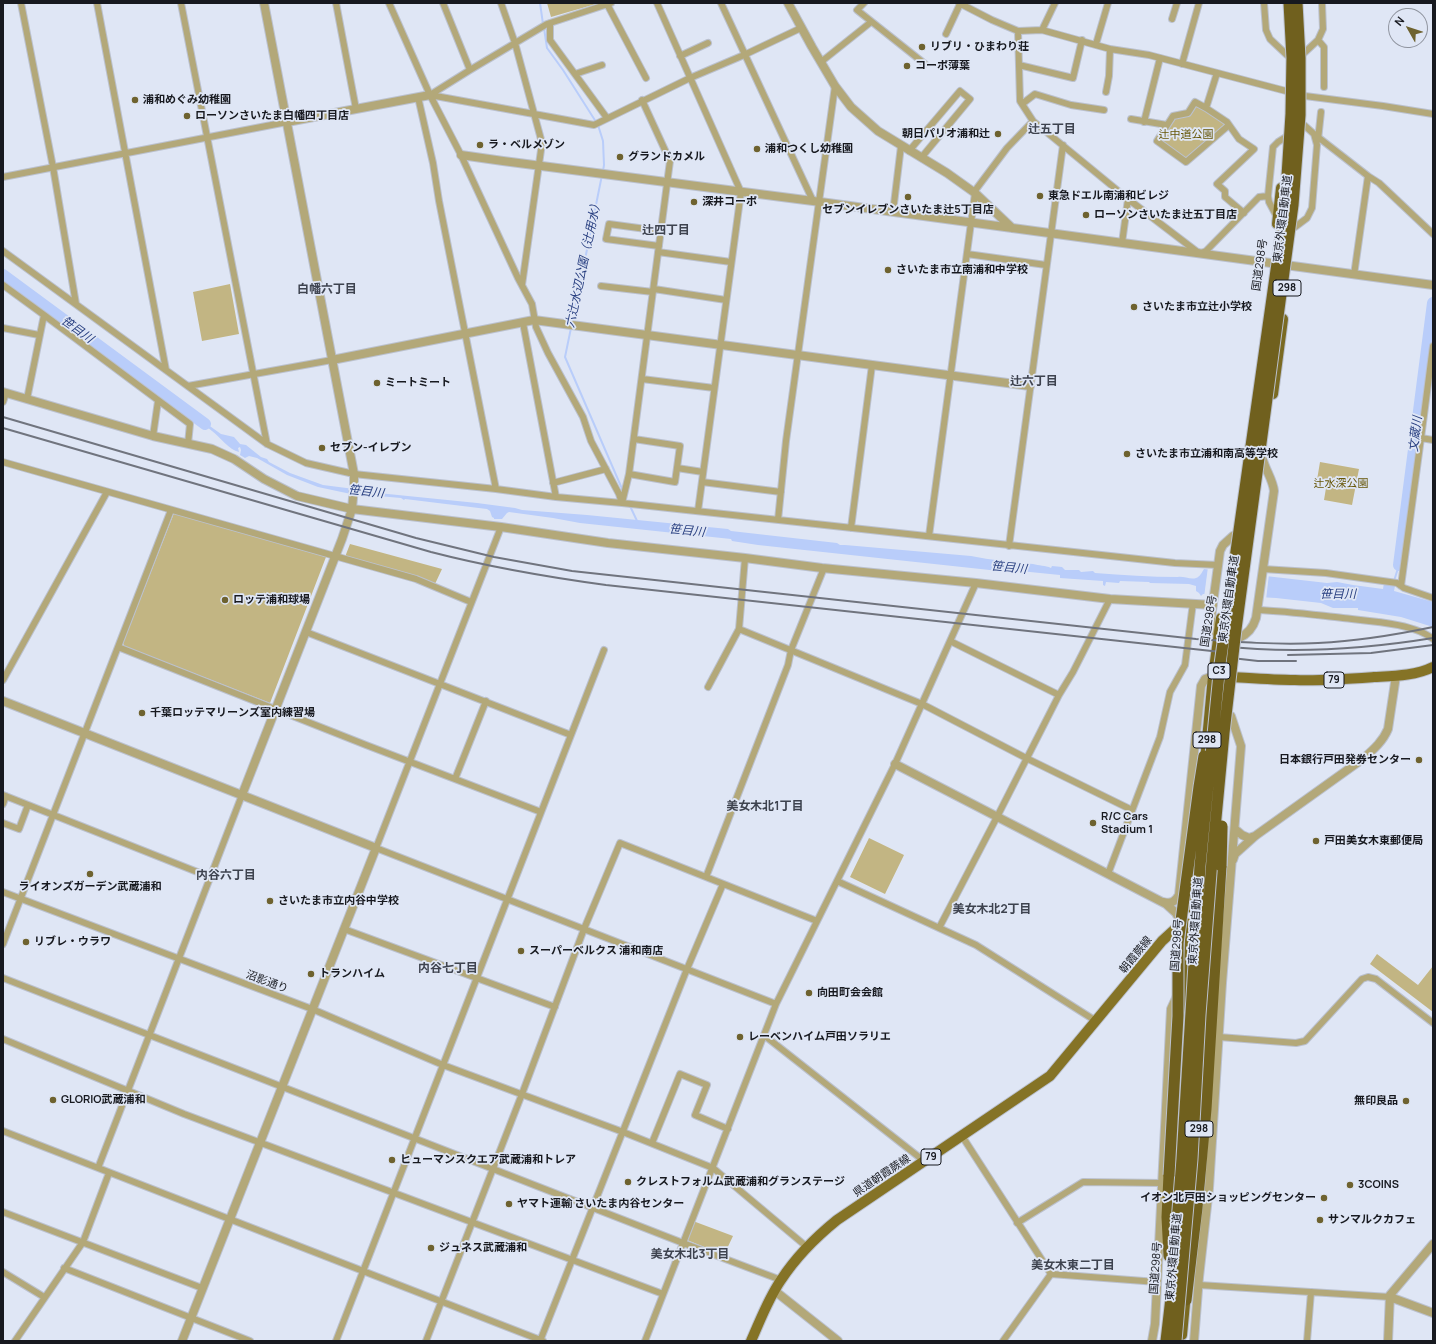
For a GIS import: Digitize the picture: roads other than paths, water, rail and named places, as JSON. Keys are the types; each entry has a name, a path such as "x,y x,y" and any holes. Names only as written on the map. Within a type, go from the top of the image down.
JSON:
{"highway":[{"name":"国道298号","path":"1162,1341 1187,976 1187,923 1193,881 1218,635 1229,569 1278,218 1286,137 1287,3"},
{"name":"東京外環自動車道","path":"1166,1341 1182,1159 1200,866 1220,664 1285,207 1291,114 1292,58 1287,3"},
{"name":"東京外環自動車道","path":"1176,1341 1192,1159 1200,1015 1212,860 1224,733 1236,629 1293,205 1300,115 1300,58 1297,3"},
{"name":"298","path":"1181,1341 1186,1300 1197,1160 1211,917 1234,677 1295,228 1305,96 1300,3"},
{"path":"1169,1256 1166,1179 1178,1016 1178,943 1199,786 1220,664"},
{"path":"1186,1300 1197,1208 1206,1109 1221,866 1224,733"}],"main road":[{"name":"79","path":"1213,676 1294,680 1335,680 1414,674 1433,667"},
{"name":"朝霞蕨線","path":"1094,1024 1162,941 1174,930 1187,923 1211,917"},
{"name":"県道朝霞蕨線","path":"751,1341 781,1280 807,1247 822,1232 837,1220 1050,1076 1094,1024"}],"street":[{"path":"20,3 53,167 76,304"},
{"path":"96,3 166,370"},
{"path":"181,3 206,138 267,444"},
{"path":"98,1168 335,557 352,507 354,477 264,3"},
{"path":"336,3 356,109"},
{"path":"389,3 430,95 461,155 532,304 536,327 548,353 583,418 591,441 622,502"},
{"path":"443,3 470,70"},
{"path":"501,3 515,43 542,143 522,285"},
{"path":"657,3 741,192 698,511"},
{"path":"721,3 744,55 816,202"},
{"path":"788,3 835,86 851,107 878,131 974,192 1012,228"},
{"path":"864,3 857,10 925,64"},
{"path":"946,34 959,3 971,6 992,20 1018,31 1042,30 1110,49 1160,58 1305,96 1433,114"},
{"path":"1042,30 1055,3"},
{"path":"1096,44 1108,3"},
{"path":"1172,19 1177,3"},
{"path":"1182,64 1199,3"},
{"path":"1264,3 1266,30 1270,40 1280,47 1287,55"},
{"path":"1303,54 1318,40 1323,29 1322,3"},
{"path":"430,95 550,23 609,4 646,78"},
{"path":"821,62 871,22"},
{"path":"550,23 550,40 607,118"},
{"path":"3,177 430,95 594,125 642,100 801,28"},
{"path":"1018,31 1020,102 1033,121 1128,199 1200,254"},
{"path":"1019,64 1073,78 1082,40"},
{"path":"1318,40 1324,47 1324,87"},
{"path":"680,56 708,43"},
{"path":"1106,92 1109,76 1110,49"},
{"path":"1144,122 1160,58"},
{"path":"575,74 602,65"},
{"path":"1206,108 1216,73"},
{"path":"778,520 816,202 835,86"},
{"path":"909,151 960,91 970,100 921,158"},
{"path":"1022,104 1035,94 1072,105 1104,110"},
{"path":"418,97 433,163 496,489"},
{"path":"622,502 630,474 670,161 642,100"},
{"path":"1229,125 1186,162 1157,141 1173,116 1188,113 1195,102 1227,122 1239,139 1254,149 1218,184 1224,191 1225,196 1244,213"},
{"path":"1295,228 1307,218 1312,208 1317,136 1321,112"},
{"path":"1131,119 1167,125"},
{"path":"929,536 972,223 974,192 1007,148 1033,121"},
{"path":"1304,125 1379,183 1433,234"},
{"path":"1278,218 1269,202 1268,196 1273,148 1278,142 1286,137"},
{"path":"1009,546 1063,145"},
{"path":"893,212 901,146"},
{"path":"461,155 1433,285"},
{"path":"1354,275 1368,176"},
{"path":"1200,254 1206,251 1259,197 1268,196"},
{"path":"1122,243 1128,199"},
{"path":"661,231 609,224 606,240 731,262"},
{"path":"3,251 267,444 306,463 354,477 496,489 556,497 622,502 1009,546 1180,564 1218,566"},
{"path":"967,254 1046,265"},
{"path":"3,285 190,424 188,444"},
{"path":"600,286 726,300"},
{"path":"27,399 44,315"},
{"path":"188,386 332,360 534,320 1030,386"},
{"path":"523,322 556,497"},
{"path":"3,328 40,335"},
{"path":"1401,586 1433,346"},
{"path":"851,528 872,365"},
{"path":"642,379 714,388"},
{"path":"3,402 4,393 153,436 212,449 234,459 264,479 297,496 352,507 501,527 608,544 746,558 824,568 1142,601 1194,603 1213,602"},
{"path":"153,436 158,401"},
{"path":"1421,438 1433,440"},
{"path":"630,474 675,482 680,446 634,439"},
{"path":"1239,638 1246,636 1254,625 1258,607 1274,491 1274,484 1266,470 1263,460"},
{"path":"3,462 416,579 472,602"},
{"path":"677,468 703,472"},
{"path":"553,483 606,469"},
{"path":"702,482 781,492"},
{"path":"3,680 107,492"},
{"path":"3,944 171,510"},
{"path":"182,1341 501,527"},
{"path":"1218,635 1212,626 1211,618 1220,551 1233,536"},
{"path":"708,687 739,629 746,558"},
{"path":"706,877 788,665 791,650 824,568"},
{"path":"1263,571 1326,573 1396,583 1433,598"},
{"path":"645,1341 765,1036 776,1004 895,764 976,583"},
{"path":"939,928 1110,598"},
{"path":"1108,874 1160,737 1170,692 1185,665 1194,603"},
{"path":"1258,607 1384,623 1409,628 1429,635 1433,639"},
{"path":"739,629 922,704 1026,758 1132,810"},
{"path":"306,632 572,735"},
{"path":"950,641 1059,695"},
{"path":"118,647 455,780 541,812"},
{"path":"336,1341 604,650"},
{"path":"1157,899 1168,903 1177,900 1179,895 1201,686 1205,679 1213,676"},
{"path":"1232,863 1235,854 1255,836 1364,758 1378,745 1385,737 1388,729 1396,676"},
{"path":"455,780 486,701"},
{"path":"3,702 776,1004"},
{"path":"1194,1341 1210,1181 1219,1037 1241,746 1231,716"},
{"path":"895,764 1157,899 1166,904 1187,923"},
{"path":"3,804 5,795 210,877"},
{"path":"3,823 19,829 28,805"},
{"path":"1235,829 1242,835 1249,838 1255,836"},
{"path":"426,1341 556,1007 584,929 620,843 818,921"},
{"path":"1182,863 1189,871 1193,881"},
{"path":"837,881 976,945 1094,1024"},
{"path":"3,1131 541,1341 687,969 723,884"},
{"name":"沼影通り","path":"3,892 312,1009 443,1065 652,1143 713,1168 807,1247"},
{"path":"344,929 556,1007"},
{"path":"1152,1341 1155,1324 1166,1179 1171,1009 1187,976"},
{"path":"1219,1037 1296,1043 1305,1041 1362,979 1368,977 1376,979 1433,1023"},
{"path":"3,978 781,1280"},
{"path":"765,1036 924,1162"},
{"path":"3,1039 184,1114 663,1294"},
{"path":"652,1143 680,1074 707,1085 696,1115 728,1129"},
{"path":"962,1136 1051,1274"},
{"path":"15,1341 83,1242 109,1173"},
{"path":"1018,1222 1083,1182 1166,1179"},
{"path":"3,1212 202,1288"},
{"path":"1388,1341 1390,1295 1433,1244"},
{"path":"64,1268 250,1341"},
{"path":"3,1272 44,1297"},
{"path":"1051,1274 1157,1282"},
{"path":"1004,1341 1051,1274"},
{"path":"1199,1285 1390,1297 1433,1312"},
{"path":"775,1291 838,1341"},
{"path":"1307,1341 1311,1292"}],"water":[{"name":"笹目川","path":"193,414 221,434 234,437 240,444 246,445 261,457 267,459 269,462 290,473 323,485 378,493 477,503 522,510 728,529 731,531 837,543 840,545 971,556 1033,564 1051,568 1052,566 1062,567 1065,570 1079,570 1081,572 1093,571 1095,573 1180,577 1192,579 1199,577 1204,569 1327,583 1337,582 1383,589 1384,583 1395,586 1394,591 1433,602 1433,627 1401,617 1358,610 1358,608 1333,608 1321,603 1276,598 1203,594 1201,596 1196,591 1196,586 1189,584 1120,581 1119,583 1106,582 1105,586 1103,585 1103,581 1060,578 1060,575 1000,569 999,571 758,545 732,541 731,539 580,523 509,512 502,519 494,519 490,511 487,509 404,500 401,498 378,496 365,497 318,487 287,475 257,458 249,456 245,458 240,455 240,447 238,448 239,452 232,449 191,416"}],"waterway":[{"name":"六辻水辺公園（辻用水）","path":"540,3 543,24"},
{"name":"六辻水辺公園（辻用水）","path":"544,28 547,48 598,125 603,141 603,171"},
{"name":"六辻水辺公園（辻用水）","path":"572,324 602,175"},
{"name":"笹目川","path":"3,275 205,424"},
{"name":"文蔵川","path":"1399,565 1433,303"},
{"name":"六辻水辺公園（辻用水）","path":"571,328 565,357 623,491"},
{"name":"六辻水辺公園（辻用水）","path":"630,506 638,523"},
{"path":"1394,581 1399,565"}],"railway":[{"path":"3,417 416,538 494,557 572,571 1196,639 1226,641 1287,644 1333,642 1404,633 1433,627"},
{"path":"3,428 431,552 518,571 606,585 1230,653"},
{"path":"1222,646 1275,650 1328,649 1381,645 1433,638"},
{"path":"1288,655 1371,653 1433,645"},
{"path":"1223,657 1258,661 1296,661"}],"place":[{"name":"リブリ・ひまわり荘","path":"922,47"},
{"name":"コーポ薄葉","path":"907,66"},
{"name":"浦和めぐみ幼稚園","path":"135,100"},
{"name":"ローソンさいたま白幡四丁目店","path":"187,116"},
{"name":"朝日パリオ浦和辻","path":"998,134"},
{"name":"ラ・ベルメゾン","path":"480,145"},
{"name":"浦和つくし幼稚園","path":"757,149"},
{"name":"グランドカメル","path":"620,157"},
{"name":"東急ドエル南浦和ビレジ","path":"1040,196"},
{"name":"セブンイレブンさいたま辻5丁目店","path":"908,197"},
{"name":"深井コーポ","path":"694,202"},
{"name":"ローソンさいたま辻五丁目店","path":"1086,215"},
{"name":"さいたま市立南浦和中学校","path":"888,270"},
{"name":"さいたま市立辻小学校","path":"1134,307"},
{"name":"ミートミート","path":"377,383"},
{"name":"セブン-イレブン","path":"322,448"},
{"name":"さいたま市立浦和南高等学校","path":"1127,454"},
{"name":"ロッテ浦和球場","path":"225,600"},
{"name":"千葉ロッテマリーンズ室内練習場","path":"142,713"},
{"name":"日本銀行戸田発券センター","path":"1419,760"},
{"name":"R/C Cars Stadium 1","path":"1093,823"},
{"name":"戸田美女木東郵便局","path":"1316,841"},
{"name":"ライオンズガーデン武蔵浦和","path":"90,874"},
{"name":"さいたま市立内谷中学校","path":"270,901"},
{"name":"リブレ・ウラワ","path":"26,942"},
{"name":"スーパーベルクス 浦和南店","path":"521,951"},
{"name":"トランハイム","path":"311,974"},
{"name":"向田町会会館","path":"809,993"},
{"name":"レーベンハイム戸田ソラリエ","path":"740,1037"},
{"name":"GLORIO武蔵浦和","path":"53,1100"},
{"name":"無印良品","path":"1406,1101"},
{"name":"ヒューマンスクエア武蔵浦和トレア","path":"392,1160"},
{"name":"クレストフォルム武蔵浦和グランステージ","path":"628,1182"},
{"name":"3COINS","path":"1350,1185"},
{"name":"イオン北戸田ショッピングセンター","path":"1324,1198"},
{"name":"ヤマト運輸 さいたま内谷センター","path":"509,1204"},
{"name":"サンマルクカフェ","path":"1320,1220"},
{"name":"ジュネス武蔵浦和","path":"431,1248"}],"district":[{"name":"辻五丁目","path":"1052,130"},
{"name":"辻四丁目","path":"666,231"},
{"name":"白幡六丁目","path":"327,290"},
{"name":"辻六丁目","path":"1034,382"},
{"name":"美女木北1丁目","path":"765,807"},
{"name":"内谷六丁目","path":"226,876"},
{"name":"美女木北2丁目","path":"992,910"},
{"name":"内谷七丁目","path":"448,969"},
{"name":"美女木北3丁目","path":"690,1255"},
{"name":"美女木東二丁目","path":"1073,1266"}],"park label":[{"name":"辻中道公園","path":"1186,135"},
{"name":"辻水深公園","path":"1341,484"}]}
